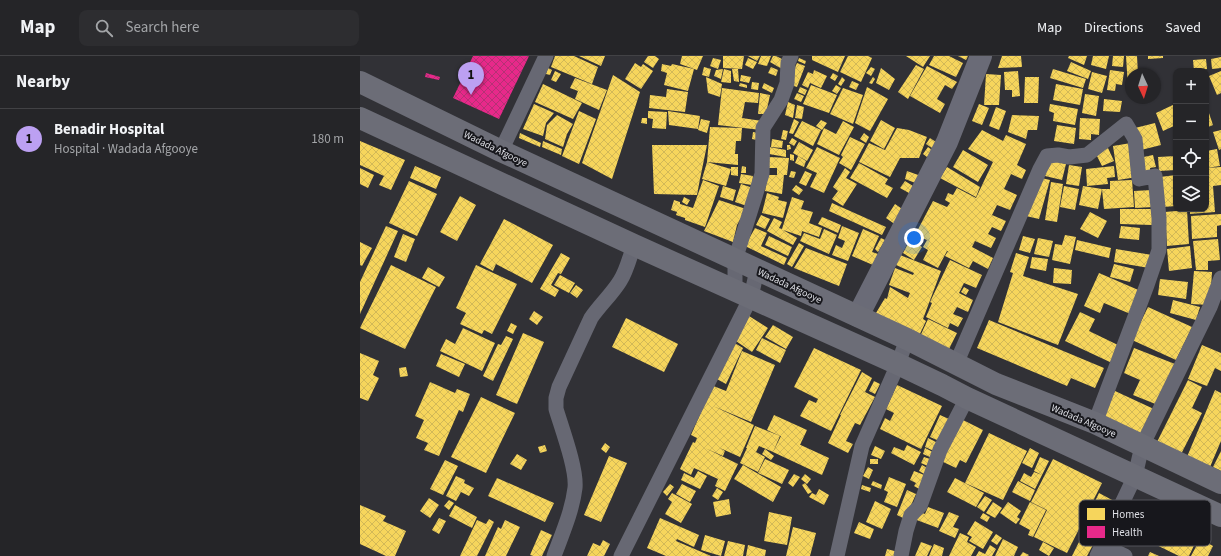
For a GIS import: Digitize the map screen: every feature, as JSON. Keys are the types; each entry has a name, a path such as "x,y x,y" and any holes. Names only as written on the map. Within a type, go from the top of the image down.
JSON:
{"highway":[{"name":"Wadada Afgooye","path":"360,82 501,151 907,339 996,384 1095,423 1221,483"},
{"path":"360,118 634,245 898,364 967,398 1187,500"},
{"path":"1211,511 1221,516"}],"street":[{"path":"501,151 546,56"},
{"path":"743,294 735,260 762,174 764,128 781,100 787,83 788,63 791,56"},
{"path":"858,316 947,142 981,56"},
{"path":"956,364 1047,156 1058,155 1069,157 1087,155 1126,124 1135,139 1139,179 1155,176 1159,218 1159,250 1148,284 1095,423"},
{"path":"554,556 568,520 575,487 574,473 556,409 556,398 559,387 591,318 597,308 611,293 621,279 634,245"},
{"path":"621,556 743,294 757,270"},
{"path":"1124,500 1135,476 1142,446 1210,307 1221,278"},
{"path":"837,556 862,446 898,364 907,339"},
{"path":"901,556 911,515 920,506 940,450 967,398"},
{"path":"1100,550 1125,556"}],"building: Homes":[{"path":"555,56 574,56 598,67 592,84 551,67"},
{"path":"579,56 605,56 601,66"},
{"path":"648,56 655,56 659,59 653,68 644,62"},
{"path":"682,56 703,56 697,70 680,64"},
{"path":"723,56 744,56 742,69 723,68"},
{"path":"748,56 760,56 757,61"},
{"path":"761,56 771,56 767,66 758,64"},
{"path":"773,56 786,61 782,69 770,62"},
{"path":"812,56 845,56 838,72 812,60"},
{"path":"848,56 868,56 872,58 861,82 840,72"},
{"path":"906,56 930,56 923,67"},
{"path":"934,56 949,56 963,63 956,77 929,65"},
{"path":"958,56 968,56 966,60"},
{"path":"1002,56 1021,56 1022,67 998,68"},
{"path":"1069,56 1087,56 1084,65 1068,58"},
{"path":"1093,56 1109,56 1106,69 1091,65"},
{"path":"1113,56 1124,56 1123,67 1112,66"},
{"path":"1126,56 1137,56 1138,68 1127,68"},
{"path":"1148,56 1163,56 1163,58 1148,59"},
{"path":"1221,57 1221,68 1212,69 1211,59"},
{"path":"713,58 721,60 718,69 710,66"},
{"path":"748,58 757,62 753,69 745,65"},
{"path":"799,58 806,61 805,64 798,61"},
{"path":"1206,59 1207,68 1194,68 1193,60"},
{"path":"1071,62 1091,71 1088,79 1067,71"},
{"path":"635,63 641,67 643,64 653,71 641,89 625,79"},
{"path":"797,63 805,66 797,87 788,84"},
{"path":"662,64 671,66 672,64 694,69 688,91 664,85 667,73 661,71"},
{"path":"916,65 924,69 908,99 898,92"},
{"path":"927,66 957,82 952,89 945,85 937,99 945,104 940,113 910,96"},
{"path":"704,67 711,69 709,77 702,75"},
{"path":"771,67 778,70 776,76 768,73"},
{"path":"871,67 875,69 871,76 866,73"},
{"path":"548,68 552,70 550,75 546,74"},
{"path":"881,68 895,79 889,90 876,83"},
{"path":"723,69 721,79 714,76 716,70"},
{"path":"724,69 731,71 731,83 721,82"},
{"path":"732,69 738,69 739,82 734,81"},
{"path":"1053,69 1086,79 1083,88 1050,78"},
{"path":"814,70 827,76 821,88 810,83 808,88 802,85 808,72 813,74"},
{"path":"1110,70 1124,72 1122,85 1116,84 1115,91 1107,90"},
{"path":"555,71 561,74 556,82 551,80"},
{"path":"1018,71 1020,96 1012,97 1012,90 1005,90 1004,72"},
{"path":"1221,71 1221,93 1217,95 1209,76"},
{"path":"1092,72 1107,76 1102,93 1088,89"},
{"path":"833,73 838,76 835,81 830,78"},
{"path":"986,74 1001,75 999,105 984,105"},
{"path":"613,75 640,92 612,179 582,163"},
{"path":"741,75 751,77 749,83 740,81"},
{"path":"706,77 722,84 720,97 708,93"},
{"path":"842,77 845,80 841,86 838,84"},
{"path":"873,77 875,79 872,84 869,83"},
{"path":"1025,77 1039,77 1038,103 1024,103"},
{"path":"575,78 607,90 599,110 575,99 578,91 570,88"},
{"path":"852,81 859,84 856,90 849,87"},
{"path":"752,82 759,83 758,90 751,89"},
{"path":"740,83 747,85 747,88 739,86"},
{"path":"764,83 774,88 772,93 762,88"},
{"path":"543,84 582,103 573,119 535,102"},
{"path":"1056,84 1083,89 1080,105 1053,100"},
{"path":"811,85 837,95 829,113 803,104"},
{"path":"836,85 841,88 837,94 832,91"},
{"path":"800,87 807,90 805,95 798,92"},
{"path":"867,87 888,99 870,131 855,123"},
{"path":"722,88 759,93 758,103 745,102 742,118 762,121 761,130 718,125"},
{"path":"843,88 863,95 853,124 830,114"},
{"path":"667,89 688,92 685,112 649,108 650,95 666,97"},
{"path":"760,93 770,95 766,114 758,114"},
{"path":"797,93 804,96 801,102 794,99"},
{"path":"1085,94 1099,96 1096,116 1082,113"},
{"path":"1104,99 1122,101 1120,112 1103,111"},
{"path":"788,102 795,105 793,118 785,115"},
{"path":"534,104 554,113 546,123 543,136 523,129"},
{"path":"979,104 989,108 982,125 972,121"},
{"path":"1050,104 1078,109 1075,125 1053,121 1054,113 1049,111"},
{"path":"797,105 804,107 802,119 795,118"},
{"path":"1173,105 1173,126 1163,131 1156,113"},
{"path":"996,107 1006,111 999,130 989,126"},
{"path":"579,111 596,119 579,164 562,156"},
{"path":"648,111 667,112 666,129 652,128 653,119 648,118"},
{"path":"668,111 700,116 698,129 669,125"},
{"path":"1209,113 1213,125 1209,127"},
{"path":"557,115 573,124 567,134 563,147 545,139 547,125"},
{"path":"1012,115 1039,116 1037,130 1028,130 1026,139 1008,132"},
{"path":"642,118 647,118 647,124 641,123"},
{"path":"1080,118 1100,119 1099,135 1091,134 1091,140 1079,139"},
{"path":"701,119 710,121 707,133 698,130"},
{"path":"794,119 799,122 793,134 789,133"},
{"path":"821,120 827,123 822,130 816,126"},
{"path":"881,120 895,128 884,149 870,141"},
{"path":"802,121 821,130 813,146 794,136"},
{"path":"843,121 854,127 839,155 817,144 824,128 836,134"},
{"path":"1155,123 1161,145 1141,150 1135,128"},
{"path":"1057,125 1076,128 1074,144 1054,141"},
{"path":"710,127 742,128 741,141 736,141 735,154 738,154 738,165 707,162"},
{"path":"897,128 909,130 927,137 919,158 900,158 890,177 859,162 869,143 885,150"},
{"path":"783,130 788,131 786,140 781,139"},
{"path":"982,130 1003,141 1006,135 1026,144 1017,165 1026,170 1022,179 1011,174 1004,189 1017,195 1010,210 997,205 992,215 1006,221 1001,231 992,227 988,234 996,238 991,248 975,241 972,247 993,258 988,269 973,261 969,268 945,256 948,251 947,251 938,268 923,260 928,250 923,247 927,240 915,235 933,201 947,207 950,203 945,200 948,193 953,195 957,188 976,198 993,162 968,149"},
{"path":"1221,130 1221,149 1219,150 1213,132"},
{"path":"753,132 758,133 757,140 752,139"},
{"path":"520,133 541,143 540,147 519,138"},
{"path":"864,133 869,137 866,143 860,139"},
{"path":"850,137 865,144 851,170 839,163 843,157 841,155"},
{"path":"792,138 797,141 794,146 789,143"},
{"path":"930,138 936,142 932,148 926,144"},
{"path":"772,139 783,141 782,148 771,147"},
{"path":"360,141 405,160 391,190 379,185 384,176 360,165"},
{"path":"543,141 562,149 561,155 542,147"},
{"path":"799,142 813,150 807,161 793,153"},
{"path":"1131,143 1137,177 1118,180 1113,146"},
{"path":"652,145 707,145 697,195 654,194"},
{"path":"787,145 790,145 791,149 787,150"},
{"path":"769,147 786,150 786,157 769,154"},
{"path":"817,147 840,158 824,193 810,187 817,173 806,168"},
{"path":"928,147 932,150 927,157 923,154"},
{"path":"1108,148 1114,161 1102,166 1096,154"},
{"path":"1217,149 1220,166 1209,168 1209,150"},
{"path":"963,150 988,165 978,182 953,167"},
{"path":"790,154 794,155 794,161 790,160"},
{"path":"1153,155 1156,167 1150,168 1151,176 1143,177 1139,158"},
{"path":"798,156 806,161 804,167 795,163"},
{"path":"1173,156 1173,170 1159,171 1158,157"},
{"path":"769,157 789,158 787,175 777,175 777,168 768,168"},
{"path":"1049,160 1066,164 1062,180 1045,176"},
{"path":"707,162 731,169 726,186 702,179"},
{"path":"859,163 888,179 885,184 893,188 887,198 850,178"},
{"path":"1069,165 1082,167 1079,186 1066,184"},
{"path":"415,166 441,177 436,189 410,178"},
{"path":"742,166 746,167 746,173 741,173"},
{"path":"1114,166 1115,177 1107,178 1108,184 1087,186 1086,169"},
{"path":"731,167 738,167 738,176 731,175"},
{"path":"947,167 980,187 976,197 940,178"},
{"path":"1221,167 1221,185 1213,186 1215,212 1190,214 1190,212 1209,212 1209,168"},
{"path":"360,168 374,175 368,188 360,184"},
{"path":"845,168 850,172 846,178 857,184 843,206 832,199 838,191 833,187"},
{"path":"791,171 796,172 794,178 789,177"},
{"path":"805,171 812,174 806,186 799,183"},
{"path":"907,171 921,176 918,184 905,179"},
{"path":"741,174 753,176 752,185 739,183"},
{"path":"768,175 784,175 782,194 765,191"},
{"path":"1173,175 1173,206 1163,207 1160,177"},
{"path":"1037,177 1050,180 1039,219 1026,216"},
{"path":"703,180 719,186 705,227 685,220 685,218 676,215 677,212 671,210 674,200 680,202 680,204 693,208"},
{"path":"1132,180 1134,207 1104,209 1102,189 1110,189 1110,181"},
{"path":"409,181 437,194 417,236 389,223"},
{"path":"905,181 913,186 909,193 900,188"},
{"path":"1051,182 1063,184 1057,222 1045,220"},
{"path":"741,184 753,188 747,206 735,202"},
{"path":"796,185 803,190 799,195 792,190"},
{"path":"723,186 736,190 733,201 720,197"},
{"path":"1064,186 1079,189 1075,210 1060,207"},
{"path":"1083,186 1102,189 1098,209 1079,205"},
{"path":"1152,190 1153,207 1135,208 1134,191"},
{"path":"767,193 779,197 778,200 787,202 783,218 762,213"},
{"path":"460,196 476,205 457,241 440,232"},
{"path":"684,197 690,200 687,205 682,202"},
{"path":"792,197 804,201 801,209 813,212 809,223 822,228 819,237 802,231 801,236 783,230 797,238 793,245 767,231 774,218 782,222 779,228 782,229"},
{"path":"719,200 746,209 737,225 733,242 704,231"},
{"path":"832,203 886,227 882,235 829,211"},
{"path":"895,204 905,211 896,225 886,218"},
{"path":"1120,209 1152,209 1152,225 1120,224"},
{"path":"1090,212 1107,221 1098,238 1080,229"},
{"path":"1165,212 1187,212 1189,244 1167,246"},
{"path":"1221,214 1221,225 1217,226 1217,237 1192,239 1191,216"},
{"path":"761,215 770,219 765,229 756,225"},
{"path":"822,217 841,225 838,233 818,224"},
{"path":"504,219 553,245 532,283 496,264 493,271 480,264"},
{"path":"386,226 398,231 360,314 360,282"},
{"path":"842,226 859,233 848,261 832,255 836,245 842,248 845,241 838,238"},
{"path":"1121,226 1140,228 1139,240 1119,238"},
{"path":"755,228 767,233 761,246 787,258 784,265 745,246"},
{"path":"824,229 837,235 829,254 800,241 804,233 820,239"},
{"path":"863,229 879,236 872,252 878,254 873,265 852,256"},
{"path":"403,234 415,239 406,262 394,257"},
{"path":"1065,235 1076,237 1070,264 1052,260 1055,244 1062,245"},
{"path":"769,236 792,247 788,256 765,245"},
{"path":"1023,236 1035,239 1030,253 1019,250"},
{"path":"881,238 885,240 878,252 875,249"},
{"path":"1038,238 1053,241 1049,257 1034,254"},
{"path":"1218,239 1220,260 1208,261 1208,270 1196,270 1193,241"},
{"path":"910,240 922,247 914,260 903,253"},
{"path":"1077,240 1111,248 1109,258 1075,250"},
{"path":"360,242 372,248 362,266 360,265"},
{"path":"799,243 804,246 792,267 787,264"},
{"path":"1190,246 1192,268 1169,271 1167,249"},
{"path":"806,248 847,264 839,286 794,268"},
{"path":"1116,249 1152,255 1149,268 1114,262"},
{"path":"561,253 570,258 561,274 558,273 551,285 559,290 555,297 540,289"},
{"path":"1016,253 1029,257 1023,276 1078,294 1058,345 998,322 1013,273 1010,272"},
{"path":"900,255 941,271 923,319 926,321 917,340 873,318 885,298 887,299 890,287 908,298 910,293 889,285 895,268 913,275 914,273 896,265"},
{"path":"1032,257 1048,259 1046,271 1030,268"},
{"path":"950,260 982,275 976,288 964,283 959,293 973,300 968,312 957,307 953,314 963,318 958,327 950,323 948,328 926,317 932,303 930,302"},
{"path":"1114,264 1134,269 1130,282 1110,277"},
{"path":"391,265 436,287 405,349 360,328"},
{"path":"476,265 517,284 492,334 484,330 482,334 460,324 466,313 456,308"},
{"path":"428,267 445,277 439,287 422,278"},
{"path":"1054,268 1072,270 1071,284 1053,283"},
{"path":"1194,271 1212,272 1210,305 1191,304"},
{"path":"1099,273 1143,292 1133,315 1104,303 1100,313 1084,306"},
{"path":"560,275 575,283 569,293 554,285"},
{"path":"1160,279 1188,282 1186,299 1158,295"},
{"path":"576,285 583,290 577,298 570,293"},
{"path":"964,287 969,290 966,295 961,292"},
{"path":"1173,300 1200,307 1196,320 1170,313"},
{"path":"1148,307 1192,327 1176,360 1132,340"},
{"path":"534,311 543,317 537,325 529,319"},
{"path":"1080,312 1095,319 1089,331 1120,346 1112,363 1065,341"},
{"path":"749,316 768,328 752,352 733,339"},
{"path":"626,318 678,344 664,372 612,347"},
{"path":"928,319 957,333 946,355 918,341"},
{"path":"989,320 1104,368 1095,388 1071,378 1067,386 977,348"},
{"path":"511,323 517,326 513,334 507,331"},
{"path":"773,325 793,337 786,349 765,337"},
{"path":"463,328 495,343 482,371 440,351 446,339 455,344"},
{"path":"523,333 544,342 517,404 496,395"},
{"path":"506,336 513,339 493,381 483,376 498,344 501,345"},
{"path":"762,338 786,350 780,363 756,350"},
{"path":"733,342 743,348 726,384 715,378"},
{"path":"1202,345 1221,353 1221,371 1215,368 1207,386 1188,379"},
{"path":"814,348 861,370 831,431 800,416 809,400 816,403 818,399 794,387"},
{"path":"1134,348 1175,364 1158,405 1133,395 1140,380 1124,373"},
{"path":"742,351 775,365 751,422 713,406 754,425 740,457 720,448 725,451 723,456 705,448 738,464 725,491 715,486 718,479 694,468 691,475 680,469 693,442 695,443 697,438 691,435 711,385 726,391"},
{"path":"360,353 379,361 373,375 379,378 368,401 360,398"},
{"path":"441,354 465,364 459,377 436,366"},
{"path":"406,367 408,376 400,377 399,368"},
{"path":"862,372 872,378 865,392 875,397 860,425 855,423 846,441 853,444 848,453 828,443 840,415"},
{"path":"1188,380 1202,387 1192,408 1202,413 1178,460 1154,448"},
{"path":"874,381 880,384 875,394 869,391"},
{"path":"430,382 455,393 457,389 470,394 463,412 459,410 439,456 424,450 428,443 416,438 424,420 415,416"},
{"path":"897,385 942,406 921,449 880,429 885,418 890,421 894,413 886,409"},
{"path":"1215,390 1221,393 1221,441 1207,474 1184,464"},
{"path":"1115,391 1156,410 1140,443 1099,424"},
{"path":"481,397 515,413 486,473 451,457"},
{"path":"774,415 807,430 800,445 767,430"},
{"path":"940,415 949,419 939,441 930,437"},
{"path":"959,418 983,430 966,463 960,460 956,468 939,460"},
{"path":"755,426 780,436 773,452 759,446 756,452 765,457 758,472 740,463"},
{"path":"989,433 1027,451 1003,500 965,483"},
{"path":"781,436 829,458 822,475 773,452"},
{"path":"928,438 938,443 934,451 925,447"},
{"path":"605,443 610,447 606,453 601,449"},
{"path":"545,445 547,451 540,453 538,447"},
{"path":"907,445 921,452 914,465 891,453 894,447 904,451"},
{"path":"875,446 885,451 881,459 871,455"},
{"path":"925,448 935,453 932,458 923,454"},
{"path":"1030,448 1039,453 1032,468 1022,463"},
{"path":"765,449 774,456 771,460 762,454"},
{"path":"1221,451 1221,471 1213,467"},
{"path":"517,454 527,460 521,470 510,464"},
{"path":"609,456 627,463 601,522 584,515"},
{"path":"924,457 933,460 930,467 921,463"},
{"path":"1040,457 1049,461 1042,475 1034,471"},
{"path":"765,459 789,470 782,484 758,473"},
{"path":"870,459 878,459 878,464 870,464"},
{"path":"1053,459 1102,483 1094,500 1079,500 1079,529 1067,553 1034,537 1047,510 1031,502"},
{"path":"445,460 458,466 443,495 430,489"},
{"path":"743,465 781,487 773,502 734,479"},
{"path":"922,465 929,469 926,475 919,471"},
{"path":"868,467 873,470 869,479 863,476"},
{"path":"698,471 707,476 700,489 681,480 684,473 694,478"},
{"path":"914,471 927,476 921,490 914,486 916,483 910,480"},
{"path":"1034,472 1042,475 1035,489 1020,481 1024,473 1031,477"},
{"path":"794,474 800,477 793,487 788,483"},
{"path":"805,474 811,479 807,484 801,479"},
{"path":"456,476 465,480 464,483 474,488 469,496 461,492 456,501 446,496"},
{"path":"889,477 906,484 897,507 884,502 888,492 884,490"},
{"path":"497,478 554,503 545,522 488,496"},
{"path":"955,478 984,493 976,507 947,492"},
{"path":"873,481 882,485 881,489 871,485"},
{"path":"1018,481 1035,490 1030,501 1012,492"},
{"path":"805,483 812,492 808,494 802,485"},
{"path":"670,484 674,487 667,496 663,492"},
{"path":"682,484 696,491 690,502 676,494"},
{"path":"862,485 871,488 870,492 861,489"},
{"path":"717,488 723,492 718,500 712,496"},
{"path":"819,489 829,495 824,505 809,497 812,493 816,495"},
{"path":"907,490 916,494 905,519 897,515"},
{"path":"672,493 692,504 681,523 665,514 672,502 668,499"},
{"path":"1099,493 1112,500 1096,500"},
{"path":"985,496 992,500 984,512 977,507"},
{"path":"429,498 439,505 430,518 420,511"},
{"path":"729,499 731,514 716,517 713,502"},
{"path":"449,500 454,503 449,510 444,506"},
{"path":"875,501 891,509 882,529 866,522"},
{"path":"993,502 1002,508 995,518 986,513"},
{"path":"1008,502 1021,511 1017,517 1020,519 1016,524 1000,513"},
{"path":"1030,502 1046,510 1033,537 1028,535 1030,530 1019,524"},
{"path":"360,505 386,516 383,521 406,531 395,556 386,556 360,544"},
{"path":"455,505 477,517 472,528 449,516"},
{"path":"928,507 944,513 938,528 914,519 917,511 925,514"},
{"path":"769,512 792,517 787,545 764,541"},
{"path":"949,512 959,516 953,527 959,529 955,538 939,531"},
{"path":"983,513 990,517 987,522 980,518"},
{"path":"439,518 446,521 439,534 432,530"},
{"path":"660,518 699,535 694,547 677,539 676,541 711,556 666,556 647,548"},
{"path":"489,519 494,522 477,556 460,556 477,520 486,524"},
{"path":"505,520 520,527 506,556 485,556 498,527 501,529"},
{"path":"975,521 993,532 983,549 969,541 972,537 967,534"},
{"path":"859,522 874,529 870,539 854,533"},
{"path":"793,527 816,533 810,556 786,556"},
{"path":"541,530 552,535 542,556 530,555"},
{"path":"960,533 969,537 967,542 976,547 971,556 949,556"},
{"path":"996,534 1002,538 997,545 991,541"},
{"path":"705,535 725,541 721,556 701,550"},
{"path":"1003,539 1018,547 1014,556 995,556"},
{"path":"603,540 610,544 604,556 587,556 593,543 600,546"},
{"path":"728,541 745,545 743,556 724,556"},
{"path":"921,542 932,546 927,556 915,556"},
{"path":"1043,542 1054,548 1049,556 1039,550"},
{"path":"1079,542 1079,546 1092,546 1087,556 1072,556"},
{"path":"934,544 944,548 942,556 929,556"},
{"path":"748,545 766,550 765,556 746,556"},
{"path":"990,545 996,549 992,556 976,556 979,551 985,554"},
{"path":"1159,546 1194,546 1189,556 1179,556"},
{"path":"1196,546 1213,546 1208,556 1191,556"},
{"path":"887,549 898,552 897,556 885,556"},
{"path":"1023,552 1029,555 1020,556"},
{"path":"1150,552 1159,556 1148,556"}],"building: Health":[{"path":"473,56 529,56 499,119 453,98"},
{"path":"426,73 440,77 439,80 425,77"}],"place":[{"name":"Benadir Hospital","path":"471,95"}]}
